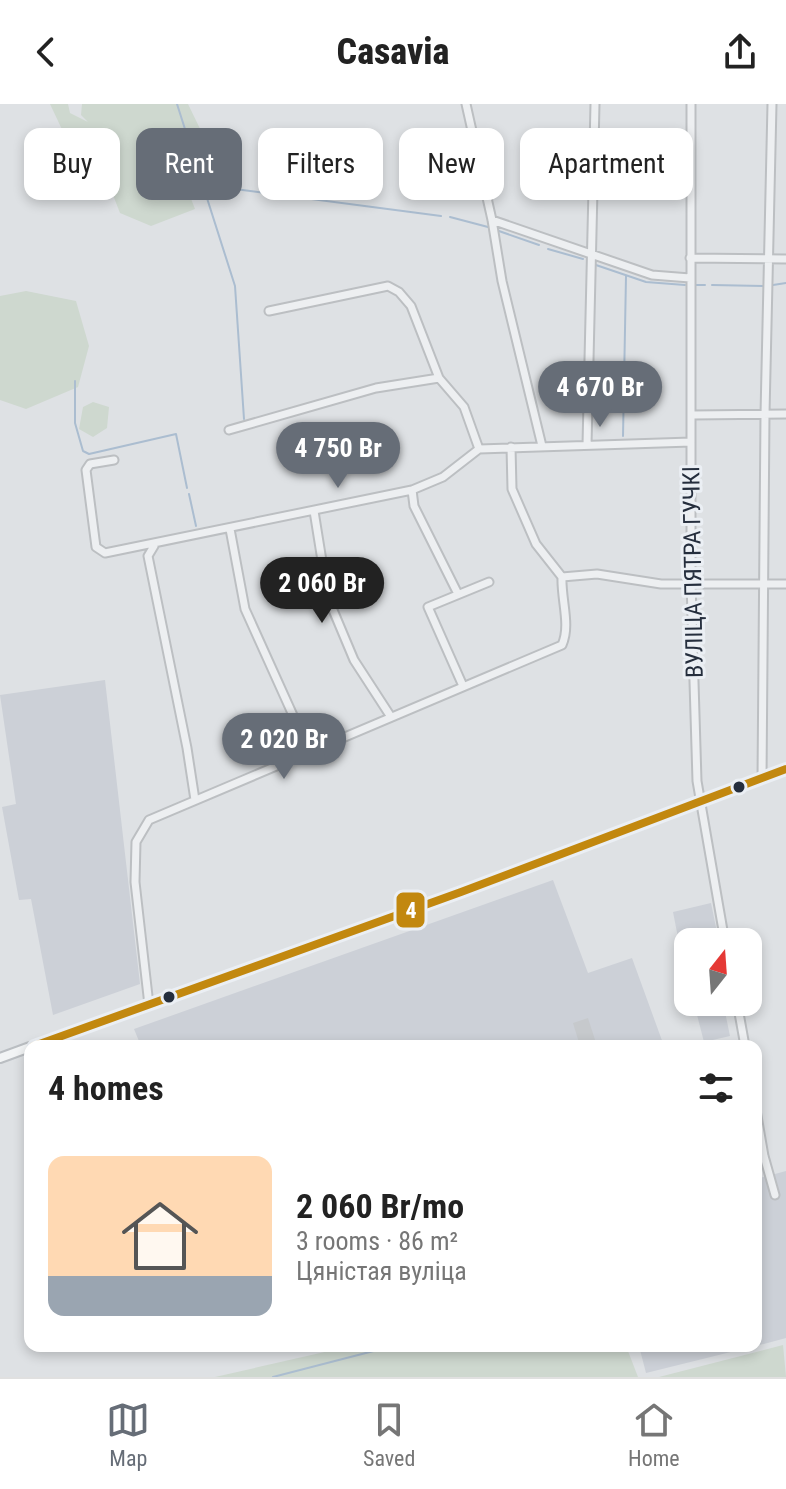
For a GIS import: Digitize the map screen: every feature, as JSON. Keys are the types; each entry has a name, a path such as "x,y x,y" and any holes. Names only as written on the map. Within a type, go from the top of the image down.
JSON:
{"main road":[{"path":"52,1040 786,769"},
{"path":"0,1058 24,1050"}],"street":[{"path":"466,104 502,281 542,446"},
{"path":"587,445 589,256 595,104"},
{"name":"ВУЛІЦА ПЯТРА ГУЧКІ","path":"691,104 691,582 699,803 722,928"},
{"path":"762,779 765,414 772,104"},
{"path":"492,220 589,256 652,275 690,278"},
{"path":"690,258 786,259"},
{"path":"269,311 388,286 399,292 411,306 439,378 464,407 479,449"},
{"path":"229,430 376,388 439,378"},
{"path":"692,415 786,414"},
{"path":"114,460 90,464 86,470 96,547 105,553 412,490 443,477 479,449 691,442"},
{"path":"149,1005 135,882 136,842 149,820 562,645 568,632 561,600 562,577 536,544 512,489 511,447"},
{"path":"412,490 414,506 458,594"},
{"path":"314,511 328,598 354,660 391,717"},
{"path":"230,529 245,609 310,753"},
{"path":"160,543 150,549 148,556 185,734 195,800"},
{"path":"562,577 597,574 661,584 786,584"},
{"path":"463,686 428,607 489,582"},
{"path":"740,1016 744,1040"},
{"path":"762,1137 775,1195"}],"shaded area":[{"path":"50,104 68,104 70,113 88,122 81,115 82,104 188,104 200,128 136,128 136,200 191,200 195,209 151,226 120,213 115,200 120,200 120,128 61,128"},
{"path":"26,291 76,301 89,346 78,387 26,409 0,400 0,296"},
{"path":"93,402 109,407 107,428 93,437 79,429 83,407"},
{"path":"105,680 140,984 53,1015 31,899 19,900 2,807 16,804 0,695"},
{"path":"553,880 588,973 632,958 662,1040 139,1040 134,1029"},
{"path":"711,903 716,928 676,928 673,912"},
{"path":"697,1016 726,1016 730,1036 703,1040"},
{"path":"786,1171 786,1338 762,1344 762,1177"},
{"path":"783,1345 786,1377 659,1377 762,1352"},
{"path":"325,1352 628,1352 638,1377 215,1377"},
{"path":"641,1352 731,1352 646,1373"}],"building":[{"path":"588,1018 595,1040 578,1040 573,1023"}],"waterway":[{"path":"177,104 235,286 244,419"},
{"path":"242,190 441,216"},
{"path":"450,217 488,227"},
{"path":"496,230 539,245"},
{"path":"548,249 583,259"},
{"path":"593,264 646,282 685,285"},
{"path":"623,436 626,276"},
{"path":"773,285 786,283"},
{"path":"695,285 705,285"},
{"path":"712,285 763,286"},
{"path":"75,381 75,423 83,451 89,454 176,434 187,488"},
{"path":"189,494 196,526"},
{"path":"273,1377 370,1352"}],"transit line":[{"name":"4","path":"51,1040 461,892 786,769"}]}
